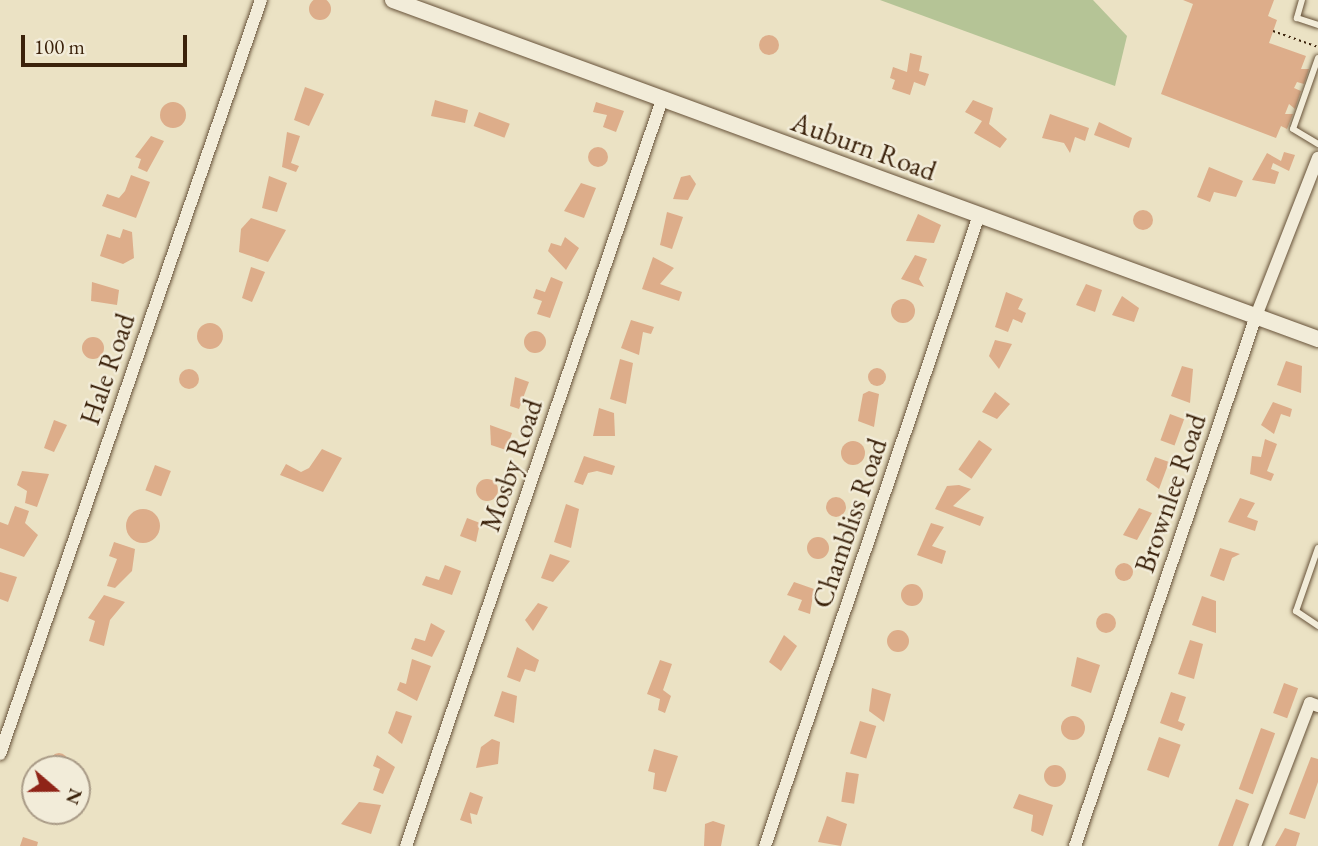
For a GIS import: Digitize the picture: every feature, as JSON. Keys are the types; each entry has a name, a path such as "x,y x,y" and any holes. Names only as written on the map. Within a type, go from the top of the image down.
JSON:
{"street":[{"name":"Hale Road","path":"0,754 261,0"},
{"name":"Auburn Road","path":"393,0 1318,340"},
{"name":"Mosby Road","path":"406,846 663,100"},
{"name":"Brownlee Road","path":"1075,846 1256,316 1318,158"},
{"name":"Chambliss Road","path":"765,846 979,215"},
{"path":"1255,846 1314,704"}],"lane":[{"path":"1302,0 1297,18 1318,25"},
{"path":"1318,58 1293,129 1318,144"},
{"path":"1318,548 1296,611 1318,626"}],"path":[{"path":"1273,31 1318,47"}],"green space":[{"path":"880,0 1093,0 1127,36 1115,86"}],"building":[{"path":"320,-2 330,5 331,9 324,19 320,20 310,13 309,9 316,-1"},
{"path":"1183,0 1274,0 1268,16 1277,20 1269,43 1306,56 1301,69 1309,69 1304,84 1297,82 1294,88 1301,91 1295,109 1289,104 1285,114 1293,114 1287,129 1281,126 1276,138 1161,94 1193,4"},
{"path":"765,35 773,35 779,45 773,55 765,55 759,49 759,41"},
{"path":"910,53 922,56 919,71 929,74 925,86 914,82 910,95 892,89 895,80 890,78 893,67 907,72"},
{"path":"305,87 324,94 309,126 294,120"},
{"path":"435,100 468,110 465,123 431,116"},
{"path":"973,100 993,108 989,124 1007,139 1000,148 974,133 982,121 965,112"},
{"path":"173,102 182,106 186,115 182,124 173,128 164,124 160,115 164,106"},
{"path":"596,102 624,111 616,132 603,127 607,115 593,112"},
{"path":"479,112 510,124 504,138 474,126"},
{"path":"1050,114 1089,128 1085,141 1075,137 1070,153 1064,143 1042,138"},
{"path":"1099,122 1132,138 1129,148 1094,135"},
{"path":"287,132 300,136 291,163 299,166 296,172 282,167"},
{"path":"151,136 164,141 147,172 138,168 141,159 135,157"},
{"path":"598,147 605,150 608,157 605,164 598,167 591,164 588,157 591,150"},
{"path":"1284,152 1295,155 1289,171 1273,163 1271,169 1279,172 1275,184 1252,180 1267,153 1281,161"},
{"path":"1209,167 1243,181 1236,197 1214,192 1210,202 1197,197"},
{"path":"131,175 150,182 136,218 102,206 107,194 119,198"},
{"path":"690,175 696,184 688,200 673,199 681,177"},
{"path":"269,176 287,183 277,212 262,208"},
{"path":"581,183 596,188 584,218 564,211"},
{"path":"1143,210 1150,213 1153,220 1150,227 1143,230 1136,227 1133,220 1136,213"},
{"path":"667,212 683,217 672,249 660,245"},
{"path":"918,214 941,225 934,243 906,241"},
{"path":"251,218 286,230 268,262 239,252 241,229"},
{"path":"123,229 132,232 134,258 123,264 100,256 107,234 120,238"},
{"path":"565,237 579,248 566,270 548,251 551,243 561,246"},
{"path":"915,255 927,259 919,279 924,287 901,279"},
{"path":"653,257 674,268 660,284 682,292 679,301 642,289"},
{"path":"251,267 265,272 252,302 242,298"},
{"path":"551,277 563,282 550,318 537,314 542,301 533,298 536,289 545,292"},
{"path":"92,282 119,290 117,305 91,301"},
{"path":"1086,284 1102,290 1095,312 1076,305"},
{"path":"1006,292 1023,299 1018,309 1026,313 1022,323 1013,319 1008,332 995,327"},
{"path":"1122,296 1139,308 1134,322 1112,315"},
{"path":"903,299 914,306 915,311 908,322 903,323 892,316 891,311 898,300"},
{"path":"631,320 654,327 651,334 643,332 639,355 621,348"},
{"path":"210,323 219,327 223,336 219,345 210,349 201,345 197,336 201,327"},
{"path":"531,331 539,331 546,338 546,346 539,353 531,353 524,346 524,338"},
{"path":"93,337 103,344 104,348 97,358 93,359 83,352 82,348 89,338"},
{"path":"995,340 1012,344 999,369 989,356"},
{"path":"620,359 633,363 626,404 610,399"},
{"path":"1286,361 1302,366 1301,393 1277,385"},
{"path":"1182,366 1193,369 1190,403 1171,396"},
{"path":"877,368 883,371 886,377 883,383 877,386 871,383 868,377 871,371"},
{"path":"185,369 193,369 199,379 193,389 185,389 179,383 179,375"},
{"path":"515,377 529,382 519,409 510,406"},
{"path":"869,391 879,394 874,427 858,421 863,394"},
{"path":"995,392 1010,404 997,419 982,412"},
{"path":"1273,402 1292,409 1290,417 1281,414 1274,434 1261,425"},
{"path":"599,408 614,413 615,436 593,436"},
{"path":"1170,414 1184,419 1175,445 1160,440"},
{"path":"54,420 67,425 54,452 44,448"},
{"path":"490,425 512,433 506,450 491,445"},
{"path":"1265,439 1277,444 1267,471 1274,474 1271,481 1250,474 1252,456 1261,457"},
{"path":"979,440 992,449 971,479 958,469"},
{"path":"853,441 862,444 865,453 862,462 853,465 844,462 841,453 844,444"},
{"path":"322,449 342,458 323,492 280,475 286,464 301,472 309,468"},
{"path":"584,456 615,466 612,475 597,471 588,473 583,485 574,482"},
{"path":"1155,457 1169,462 1159,489 1146,480"},
{"path":"155,465 171,471 161,496 145,490"},
{"path":"22,471 49,474 37,507 25,503 27,491 17,485"},
{"path":"487,479 495,482 498,490 495,498 487,501 479,498 476,490 479,482"},
{"path":"959,485 971,489 953,506 984,517 980,526 935,509 947,486"},
{"path":"836,497 843,500 846,507 843,514 836,517 829,514 826,507 829,500"},
{"path":"1240,498 1255,503 1247,517 1258,521 1255,531 1228,522"},
{"path":"566,504 579,509 571,548 554,542"},
{"path":"15,506 29,511 25,523 38,535 24,557 0,548 0,522 8,525"},
{"path":"1139,508 1152,513 1137,540 1123,535"},
{"path":"143,509 155,514 160,526 155,538 143,543 131,538 126,526 131,514"},
{"path":"467,518 480,523 476,542 460,536"},
{"path":"931,523 944,527 932,546 946,551 942,564 917,555"},
{"path":"818,537 826,540 829,548 826,556 818,559 810,556 807,548 810,540"},
{"path":"114,542 135,549 132,571 115,588 107,586 117,559 109,556"},
{"path":"1220,548 1240,554 1232,558 1224,581 1210,576"},
{"path":"550,554 570,561 553,582 541,578"},
{"path":"1124,563 1132,568 1133,572 1128,580 1124,581 1116,576 1115,572 1120,564"},
{"path":"445,565 461,571 452,595 422,585 426,576 439,580"},
{"path":"0,572 17,577 8,602 0,599"},
{"path":"794,582 814,589 810,614 798,610 802,600 787,595"},
{"path":"912,584 920,587 923,595 920,603 912,606 904,603 901,595 904,587"},
{"path":"104,595 125,602 110,620 104,646 89,641 95,621 88,618"},
{"path":"1202,596 1216,601 1216,633 1192,625"},
{"path":"538,603 548,607 533,631 525,620"},
{"path":"1106,613 1113,616 1116,623 1113,630 1106,633 1099,630 1096,623 1099,616"},
{"path":"431,623 445,631 432,657 411,649 415,638 425,641"},
{"path":"898,630 906,633 909,641 906,649 898,652 890,649 887,641 890,633"},
{"path":"784,635 797,646 781,671 769,662"},
{"path":"1190,640 1203,644 1194,679 1178,674"},
{"path":"517,647 539,660 535,672 525,669 520,682 507,677"},
{"path":"1077,657 1100,665 1091,693 1071,686"},
{"path":"412,659 431,666 417,701 397,690 400,682 406,684"},
{"path":"660,660 672,664 663,690 671,696 665,713 658,710 660,699 647,694"},
{"path":"1284,683 1298,688 1287,718 1273,713"},
{"path":"872,688 891,694 884,722 869,711"},
{"path":"502,691 517,696 514,723 494,716"},
{"path":"1171,692 1186,697 1178,721 1185,724 1182,731 1160,723"},
{"path":"396,711 412,716 402,744 388,733"},
{"path":"1073,716 1081,720 1085,728 1081,736 1073,740 1065,736 1061,728 1065,720"},
{"path":"860,721 876,726 866,758 850,754"},
{"path":"1261,728 1275,733 1253,794 1239,789"},
{"path":"1159,737 1181,745 1169,778 1147,770"},
{"path":"492,739 500,742 498,764 476,768 481,747"},
{"path":"654,749 678,756 666,792 653,789 655,773 648,771"},
{"path":"377,755 395,767 383,794 373,790 380,769 373,766"},
{"path":"1311,757 1318,759 1318,782 1305,819 1289,814"},
{"path":"1051,765 1059,765 1066,772 1066,780 1059,787 1051,787 1044,780 1044,772"},
{"path":"846,772 859,774 854,804 841,802"},
{"path":"470,792 483,797 477,815 470,813 472,824 460,820"},
{"path":"1019,794 1053,805 1043,836 1031,831 1033,815 1013,808"},
{"path":"1236,799 1249,804 1233,846 1218,846"},
{"path":"359,802 381,805 371,834 341,824"},
{"path":"827,816 847,824 841,846 818,842"},
{"path":"713,821 725,825 721,846 704,846 705,824"},
{"path":"1285,828 1300,833 1296,846 1275,846"},
{"path":"23,837 38,842 37,846 20,846"}]}
